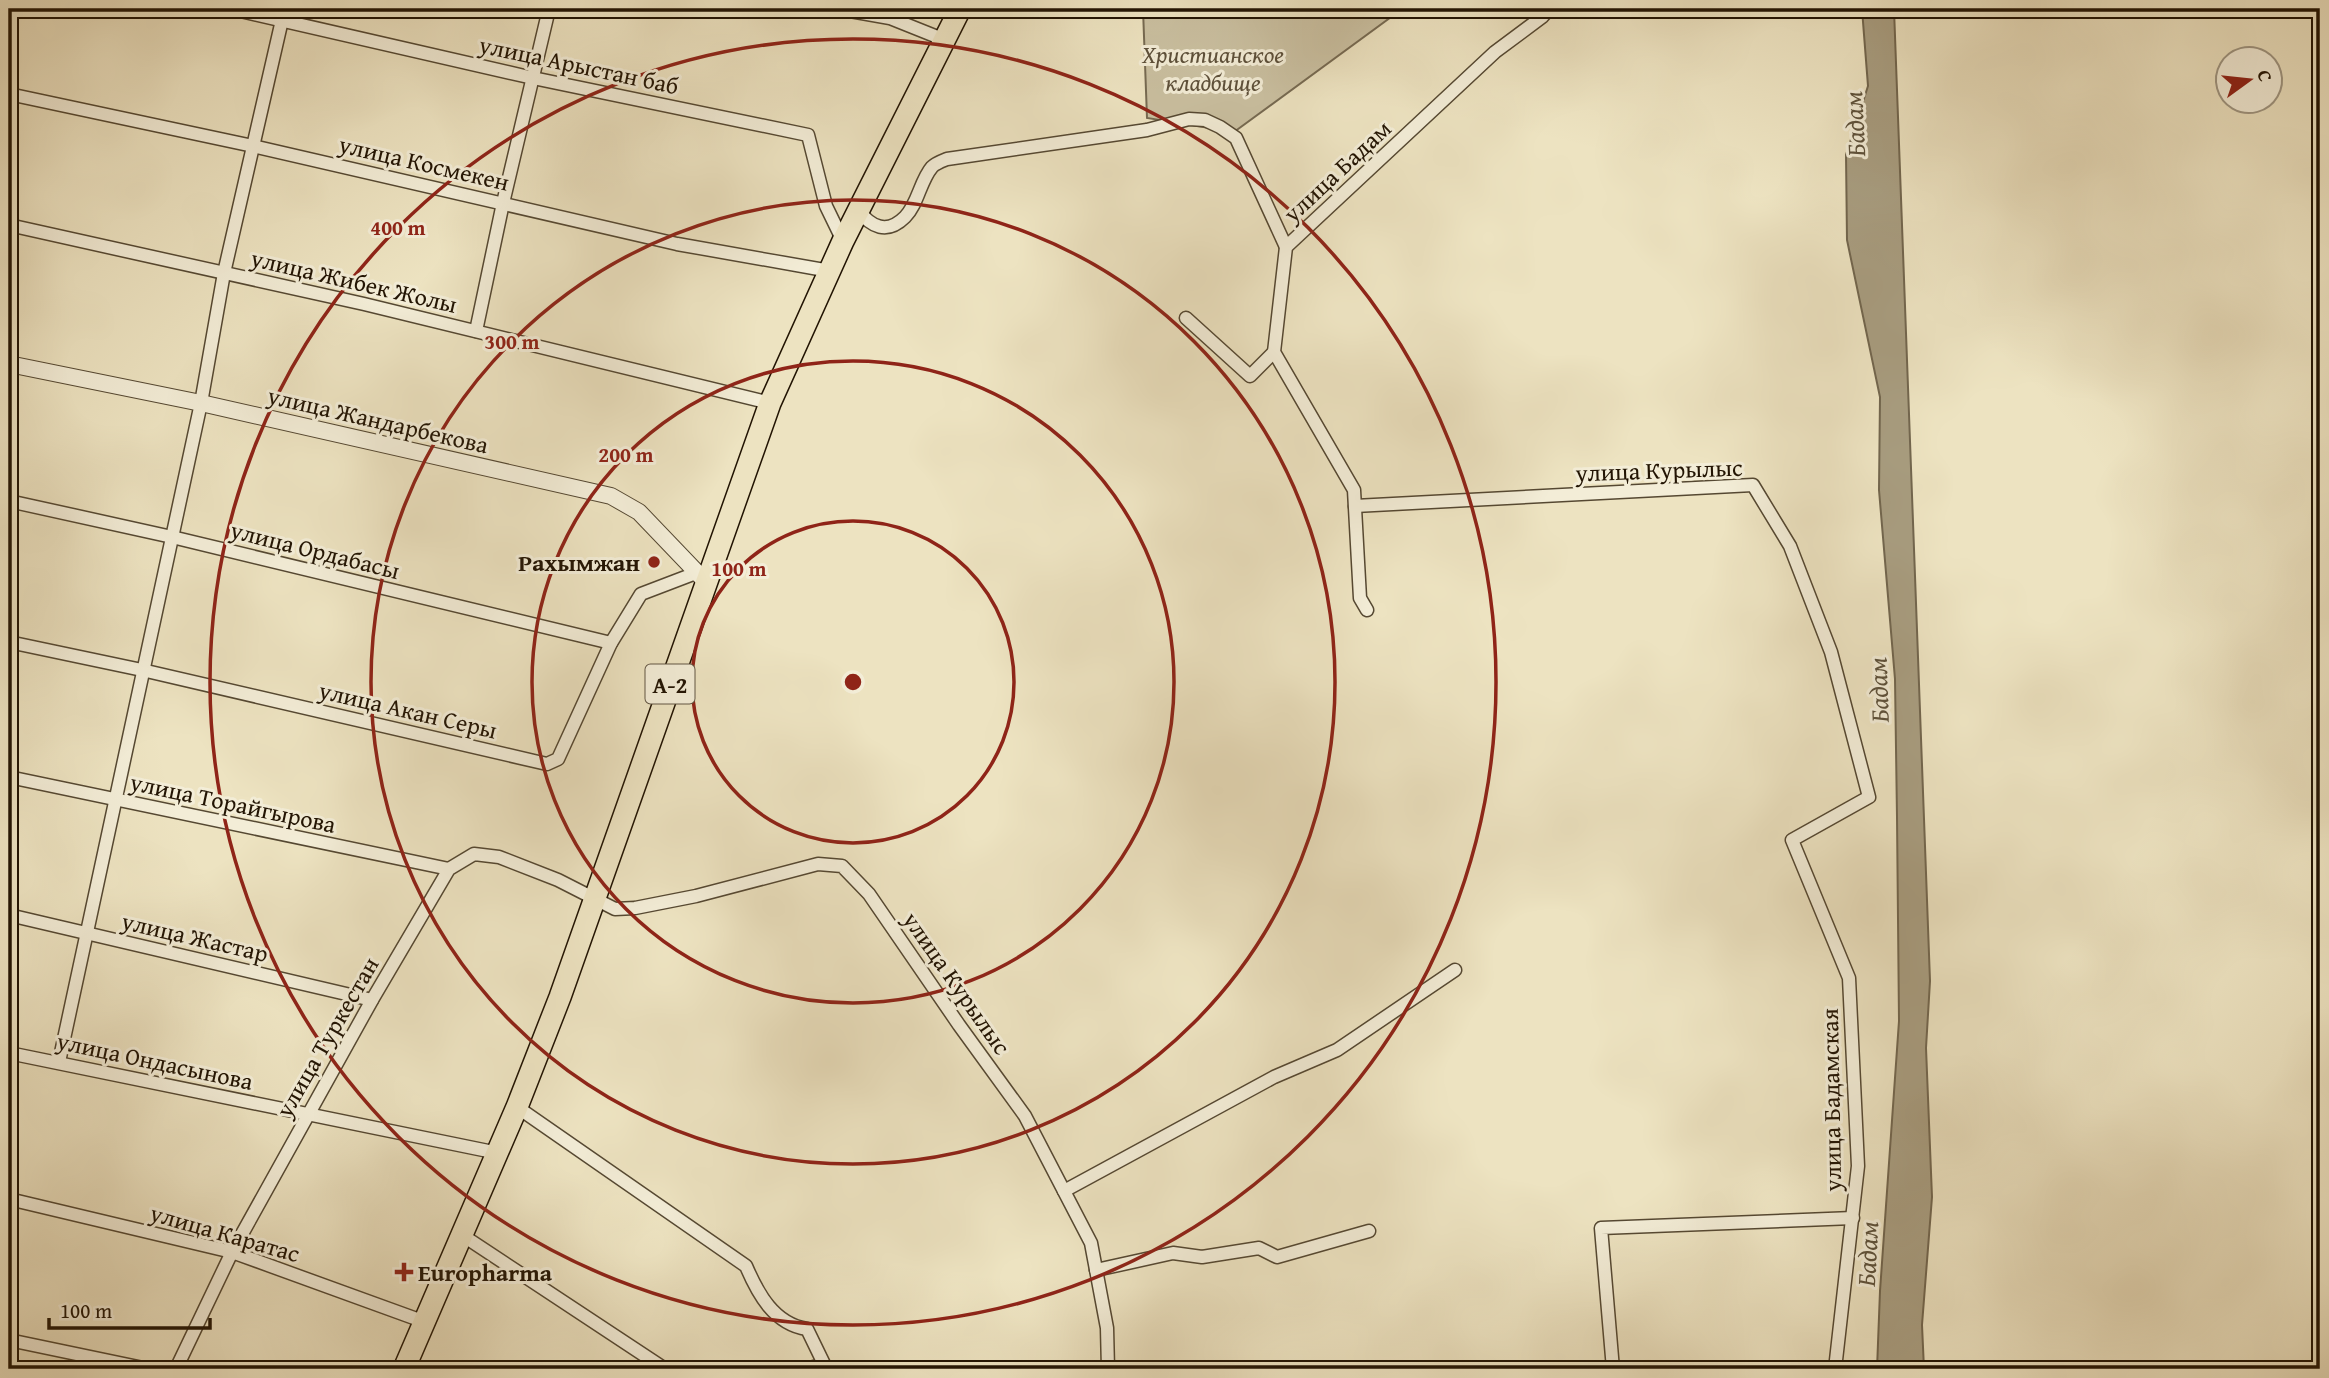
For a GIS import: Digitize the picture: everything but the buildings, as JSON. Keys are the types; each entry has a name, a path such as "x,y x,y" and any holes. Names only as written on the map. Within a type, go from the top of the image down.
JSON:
{"highway":[{"name":"A-2","path":"404,1369 498,1153 560,997 701,578 770,403 843,241 960,9"}],"street":[{"name":"улица Арыстан баб","path":"232,9 533,78 808,135 826,206 843,241"},
{"path":"476,331 549,9"},
{"path":"839,9 890,18 945,40"},
{"name":"улица Бадам","path":"1274,352 1286,247 1495,52 1549,9"},
{"path":"59,1062 201,403 224,273 282,20"},
{"name":"улица Космекен","path":"9,94 253,146 677,244 830,271"},
{"path":"858,210 867,222 878,228 890,226 905,217 933,165 947,159 1147,130 1189,119 1205,120 1236,138 1286,247"},
{"name":"улица Жибек Жолы","path":"9,225 476,331 770,403"},
{"path":"1185,318 1250,376 1274,352 1354,490 1360,598 1367,610"},
{"name":"улица Жандарбекова","path":"9,364 201,403 611,496 639,512 701,578"},
{"name":"улица Курылыс","path":"1355,506 1753,485 1790,546 1831,652 1869,797 1792,840"},
{"name":"улица Ордабасы","path":"9,501 172,537 611,643"},
{"name":"улица Акан Серы","path":"9,642 142,670 547,764 558,759 611,643 641,594 701,578"},
{"name":"улица Торайгырова","path":"9,777 449,869"},
{"name":"улица Бадамская","path":"1792,840 1849,978 1858,1166 1835,1369"},
{"path":"449,869 474,853 499,857 558,880 593,898"},
{"name":"улица Курылыс","path":"593,898 615,909 635,908 696,896 818,864 842,866 869,894 1025,1115 1091,1243 1107,1328 1108,1369"},
{"name":"улица Туркестан","path":"176,1369 232,1252 307,1114 449,869"},
{"name":"улица Жастар","path":"9,915 372,1000"},
{"path":"1064,1191 1274,1077 1336,1050 1455,970"},
{"name":"улица Ондасынова","path":"9,1053 498,1153"},
{"path":"517,1107 746,1266 761,1299 792,1327 807,1329 824,1364 807,1369"},
{"name":"улица Каратас","path":"9,1199 232,1252 425,1322"},
{"path":"1613,1369 1601,1228 1853,1218"},
{"path":"1096,1270 1173,1253 1202,1257 1259,1248 1277,1257 1369,1231"},
{"path":"462,1235 665,1369"},
{"path":"9,1340 148,1369"}],"green space":[{"name":"Христианское кладбище","path":"1143,9 1402,9 1234,132 1147,118"}],"shaded area":[{"path":"1862,9 1894,9 1930,981 1926,1048 1932,1197 1922,1325 1924,1369 1877,1369 1899,1021 1897,817 1895,679 1879,490 1880,397 1847,240 1846,155 1868,86"}],"place":[{"name":"Рахымжан","path":"654,562"},
{"name":"Europharma","path":"404,1272"}],"water label":[{"name":"Бадам","path":"1854,124"},
{"name":"Бадам","path":"1878,690"},
{"name":"Бадам","path":"1867,1254"}]}
